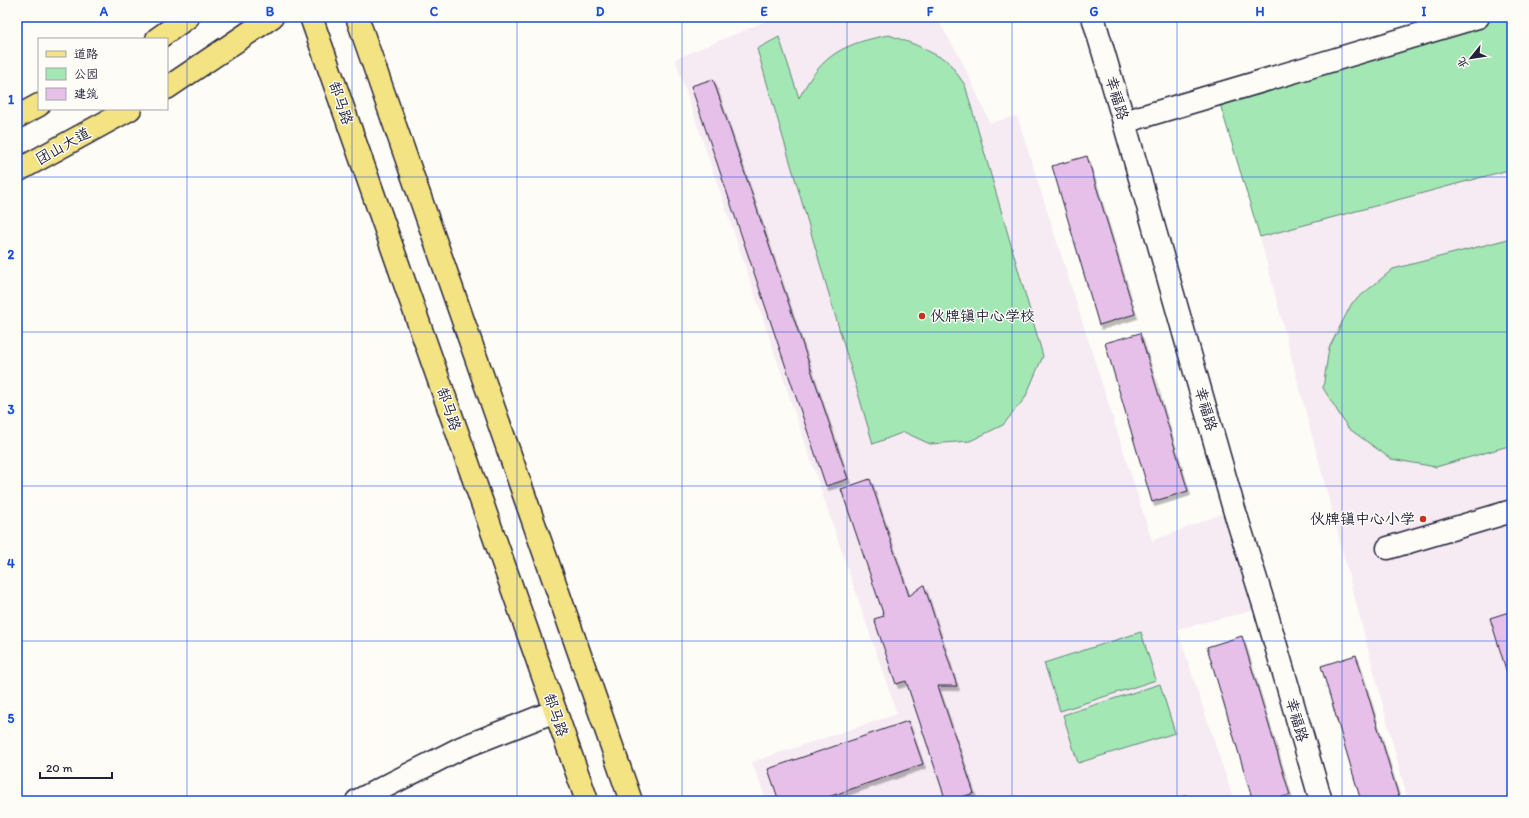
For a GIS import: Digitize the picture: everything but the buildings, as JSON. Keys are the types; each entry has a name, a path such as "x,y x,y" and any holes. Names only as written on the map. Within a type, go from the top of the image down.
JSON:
{"main road":[{"path":"158,38 188,17"},
{"path":"168,87 272,17"},
{"name":"郜马路","path":"310,17 587,801"},
{"path":"357,17 631,801"},
{"path":"17,117 38,106"},
{"name":"团山大道","path":"17,171 128,110"}],"street":[{"name":"幸福路","path":"1093,17 1232,501 1321,801"},
{"path":"1124,122 1478,17"},
{"path":"1388,548 1512,511"},
{"path":"357,801 461,748 555,711"}],"shaded area":[{"name":"伙牌镇中心学校","path":"776,17 936,17 962,61 990,123 1017,116 1152,541 1234,509 1265,608 1177,629 1234,801 767,801 752,762 897,714 675,59"},
{"name":"伙牌镇中心小学","path":"1512,169 1512,801 1408,801 1260,237"}],"green space":[{"path":"1478,17 1512,17 1512,169 1260,237 1217,94"},
{"path":"889,35 916,45 948,61 965,85 1043,356 1025,398 1003,425 970,441 930,444 904,432 873,444 757,49 779,37 799,98 815,72 833,55 859,42"},
{"path":"1512,238 1512,445 1436,467 1391,459 1348,428 1323,388 1329,348 1352,303 1393,269"},
{"path":"1141,632 1156,680 1060,711 1044,663"},
{"path":"1160,684 1175,733 1078,763 1063,715"}],"place":[{"name":"伙牌镇中心学校","path":"922,316"},
{"name":"伙牌镇中心小学","path":"1423,519"}]}
